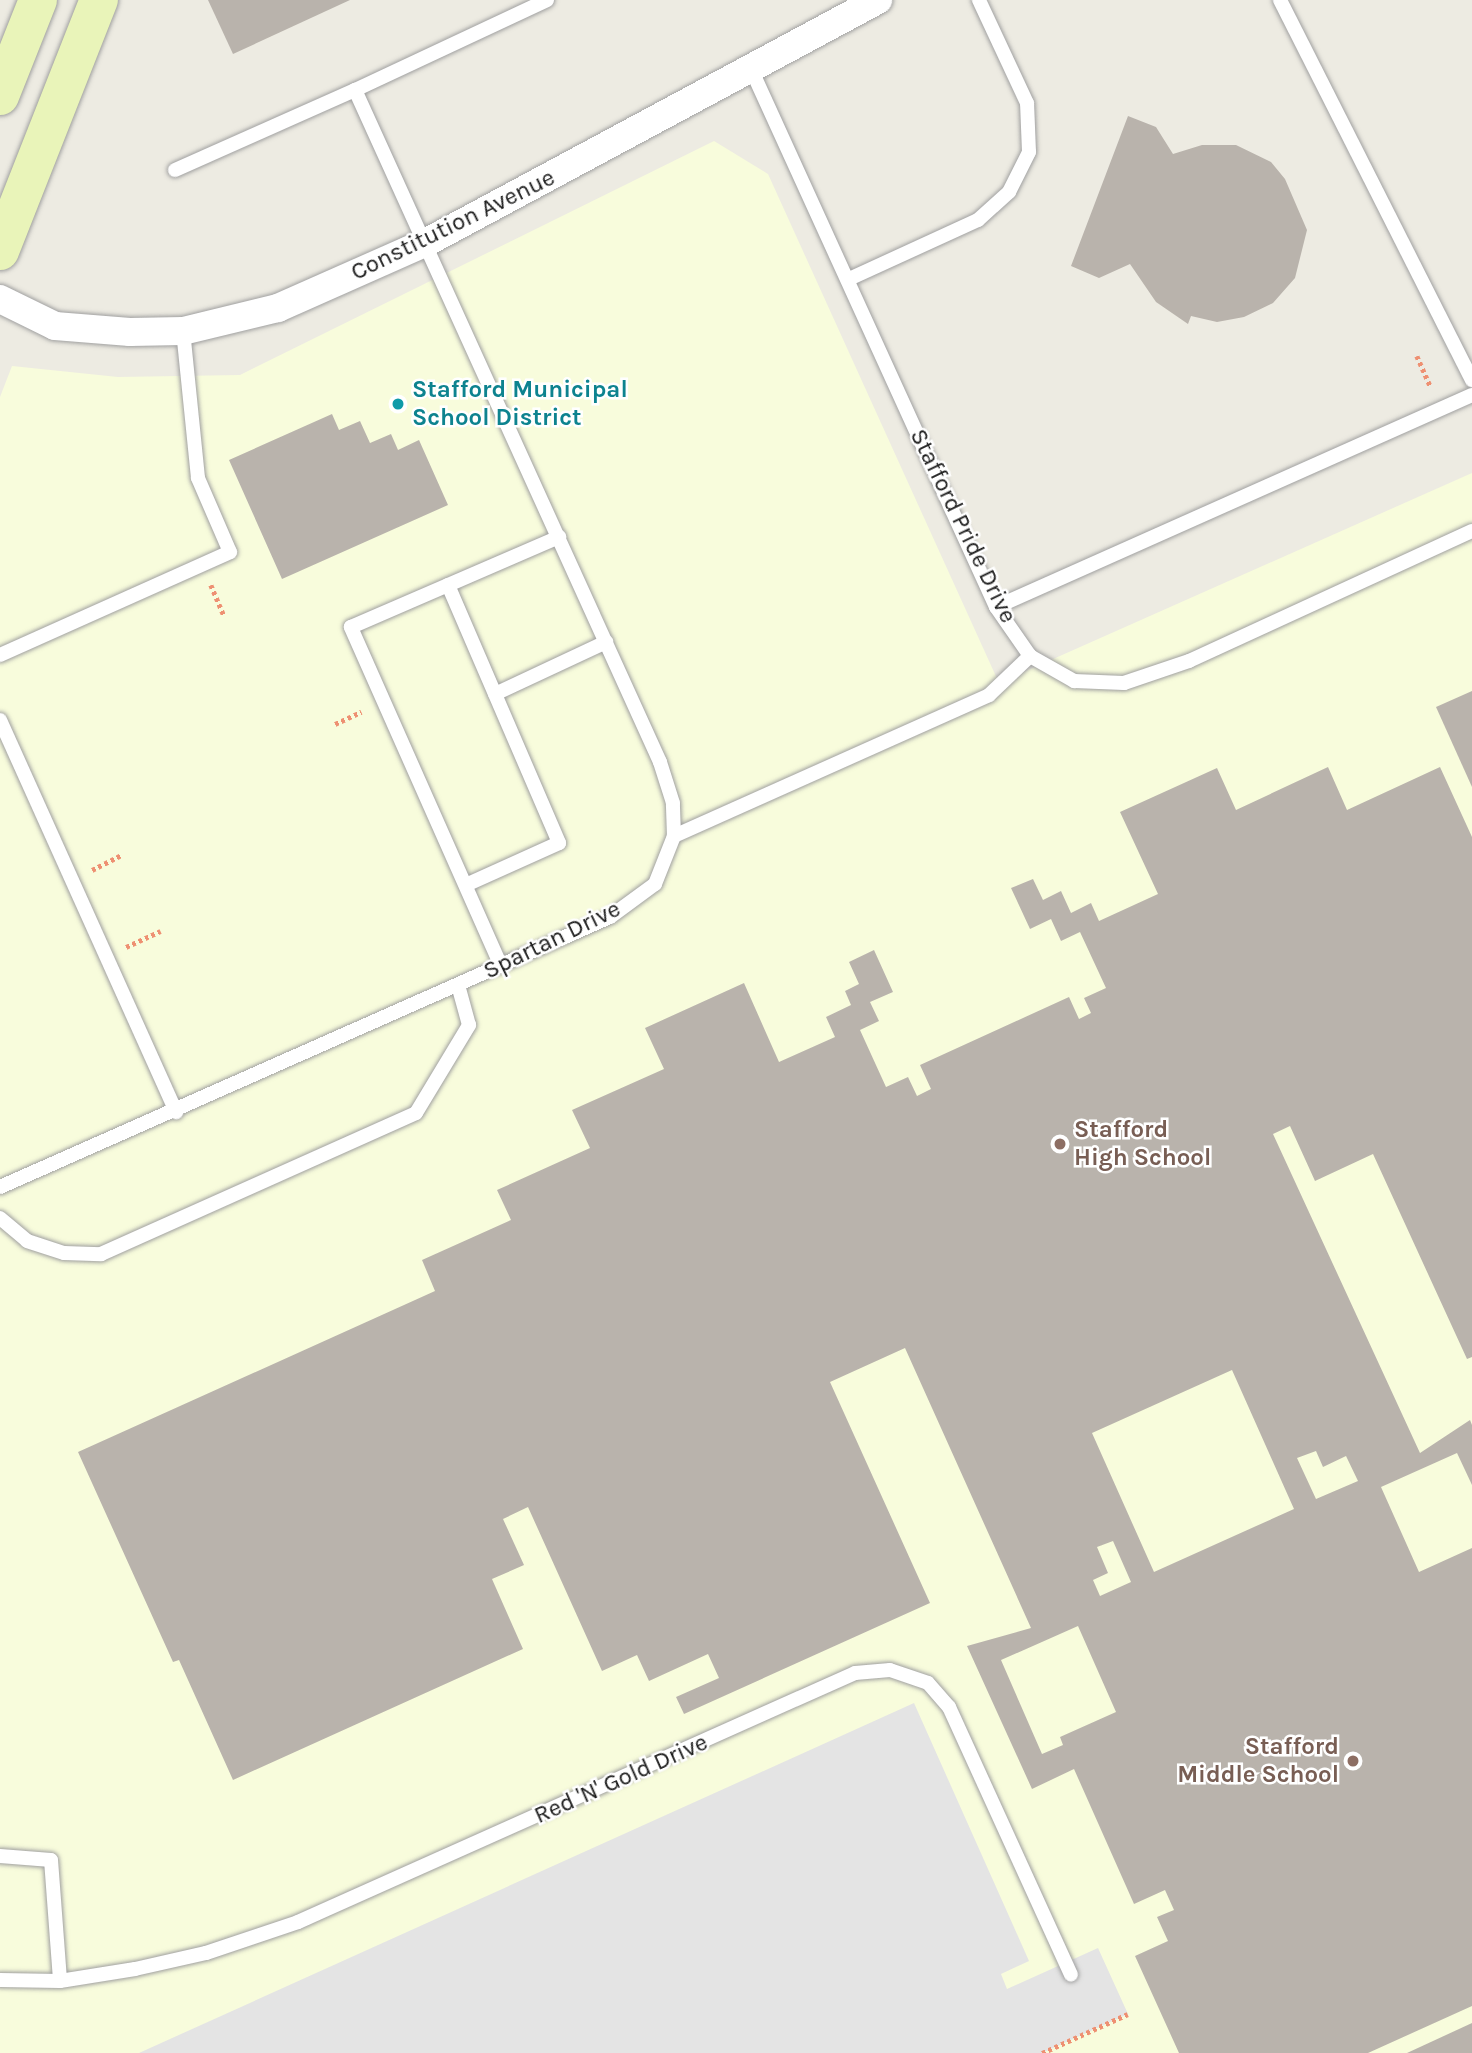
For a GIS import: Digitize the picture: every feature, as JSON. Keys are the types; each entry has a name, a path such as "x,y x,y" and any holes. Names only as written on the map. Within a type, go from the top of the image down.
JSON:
{"main road":[{"path":"0,96 38,0"},
{"path":"0,251 99,0"}],"street":[{"name":"Constitution Avenue","path":"0,299 55,326 183,331 278,308 427,243 752,71 878,0"}],"lane":[{"path":"175,170 547,0"},
{"path":"849,279 978,220 1009,192 1029,152 1027,103 979,0"},
{"path":"1280,0 1472,380"},
{"name":"Stafford Pride Drive","path":"752,71 849,279 996,607 1030,656 1074,681 1124,683 1189,662 1472,531"},
{"name":"Spartan Drive","path":"0,1187 176,1112 610,917 655,884 674,836 673,803 660,762 427,243 355,90"},
{"path":"0,655 230,552 198,478 183,331"},
{"path":"996,607 1472,395"},
{"path":"501,966 351,627 559,537"},
{"path":"448,585 559,843 466,886"},
{"path":"495,694 606,642"},
{"path":"674,836 989,695 1030,656"},
{"path":"0,720 176,1112"},
{"path":"0,1218 27,1241 64,1253 101,1254 416,1113 468,1025 458,985"},
{"name":"Red 'N' Gold Drive","path":"0,1980 60,1981 206,1953 298,1922 855,1674 890,1670 928,1683 949,1707 1071,1975"},
{"path":"0,1856 51,1860 60,1981"}],"path":[{"path":"1417,356 1441,408"},
{"path":"202,564 224,616"},
{"path":"71,879 122,855"},
{"path":"106,956 160,931"},
{"path":"1042,2053 1128,2014"}],"shaded area":[{"path":"714,141 768,174 999,683 1472,473 1472,2053 0,2053 0,397 12,366 118,377 240,375"},
{"path":"914,1703 1029,1961 1001,1974 1007,1989 1098,1948 1128,2014 1042,2053 139,2053"}],"building":[{"path":"208,0 350,0 233,54"},
{"path":"1128,116 1156,127 1173,154 1202,145 1236,145 1271,162 1285,179 1307,230 1295,278 1273,303 1244,317 1217,322 1191,316 1188,324 1156,302 1130,264 1099,278 1071,266"},
{"path":"332,414 339,430 360,421 370,443 391,434 398,450 419,440 448,505 282,579 229,460"},
{"path":"1472,691 1472,787 1436,707"},
{"path":"1328,767 1347,810 1440,767 1472,837 1472,1357 1467,1359 1373,1154 1315,1181 1290,1126 1273,1134 1420,1453 1470,1420 1472,1425 1472,1485 1457,1453 1381,1487 1419,1572 1472,1548 1472,2006 1368,2053 1179,2053 1135,1956 1168,1941 1157,1917 1174,1910 1165,1890 1134,1904 1074,1769 1032,1789 967,1646 1031,1628 905,1348 830,1382 930,1603 684,1714 676,1697 719,1678 708,1654 649,1681 637,1655 602,1671 528,1507 503,1519 524,1565 492,1579 523,1649 233,1780 179,1660 173,1662 78,1452 435,1291 422,1260 511,1220 497,1190 590,1148 572,1110 664,1069 645,1028 744,983 779,1062 835,1037 826,1017 851,1005 845,991 859,984 849,962 874,950 893,992 870,1002 879,1021 860,1030 886,1087 908,1077 917,1096 931,1089 920,1065 1069,997 1079,1019 1091,1013 1084,998 1106,988 1080,932 1061,941 1051,919 1030,929 1011,888 1033,879 1043,900 1061,891 1071,913 1091,903 1099,921 1158,894 1120,812 1217,768 1236,810","holes":["1232,1370 1294,1509 1154,1572 1092,1433","1316,1451 1323,1467 1346,1456 1358,1481 1316,1499 1297,1458","1113,1541 1131,1582 1100,1596 1093,1580 1108,1573 1097,1547","1078,1626 1116,1712 1060,1737 1063,1745 1042,1754 1001,1660"]},
{"path":"1472,2023 1472,2053 1407,2053"}],"place":[{"name":"Stafford Municipal School District","path":"398,404"},
{"name":"Stafford High School","path":"1060,1144"},
{"name":"Stafford Middle School","path":"1353,1761"}]}
